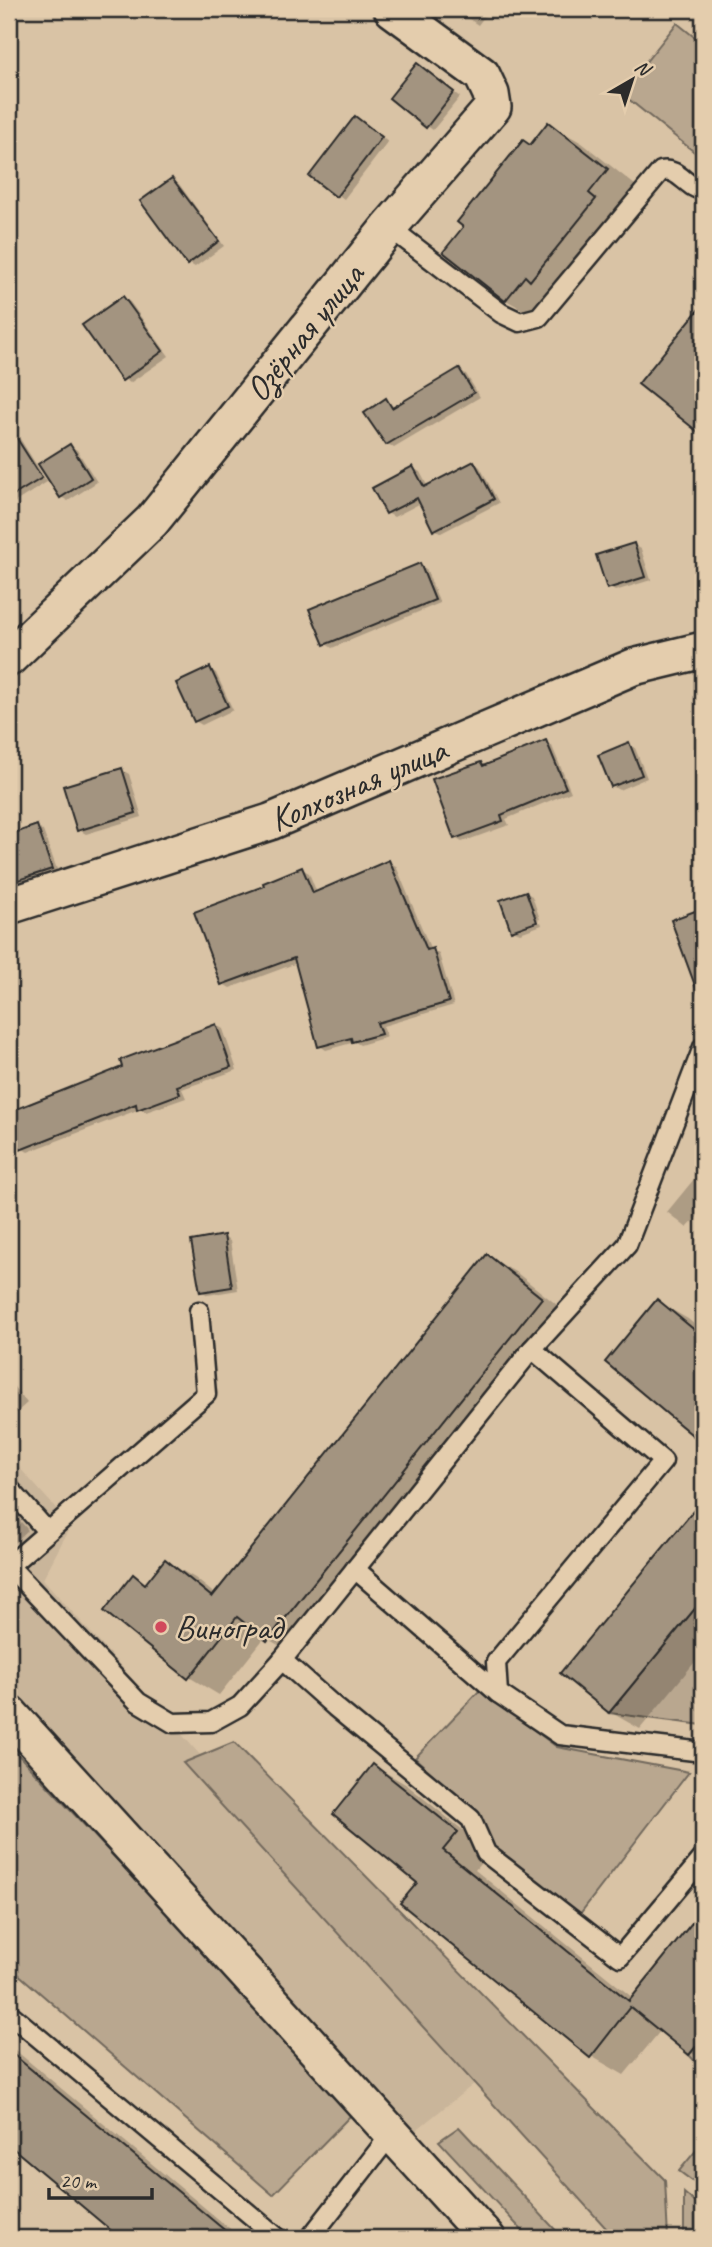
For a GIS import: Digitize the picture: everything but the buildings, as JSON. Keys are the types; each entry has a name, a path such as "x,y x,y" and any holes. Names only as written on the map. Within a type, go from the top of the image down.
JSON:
{"street":[{"name":"Озёрная улица","path":"9,658 152,522 389,227 493,107 491,94 482,75 392,9"},
{"name":"Колхозная улица","path":"9,906 270,822 633,667 703,650"},
{"path":"9,1713 488,2238"}],"lane":[{"path":"389,227 501,313 520,322 539,317 661,171 673,171 695,188 703,190"},
{"path":"199,1311 205,1394 9,1565 138,1702 173,1723 211,1723 240,1706 282,1660 532,1349 627,1245 703,1047"},
{"path":"498,1693 496,1662 663,1461 532,1349"},
{"path":"9,1488 47,1531"},
{"path":"355,1569 498,1693 560,1735 703,1752"},
{"path":"282,1660 471,1819 486,1853 620,1957 703,1858"},
{"path":"9,2013 278,2238"},
{"path":"310,2238 392,2133"}],"shaded area":[{"path":"677,23 703,44 703,159 621,93"},
{"path":"9,1456 71,1525 43,1579 201,1756 504,2060 410,2135 9,1692"},
{"path":"703,1599 703,1725 609,1713"},
{"path":"480,1690 557,1747 689,1772 579,1915 493,1848 478,1815 415,1758"},
{"path":"234,1742 665,2180 668,2238 615,2238 183,1763"},
{"path":"9,1745 354,2112 273,2195 9,1966"},
{"path":"703,2038 703,2070 689,2055"},
{"path":"459,2127 563,2238 529,2238 439,2141"},
{"path":"703,2142 703,2189 679,2171"},
{"path":"684,2193 703,2209 703,2232 698,2238 684,2238"}],"place":[{"name":"Виноград","path":"161,1627"}]}
